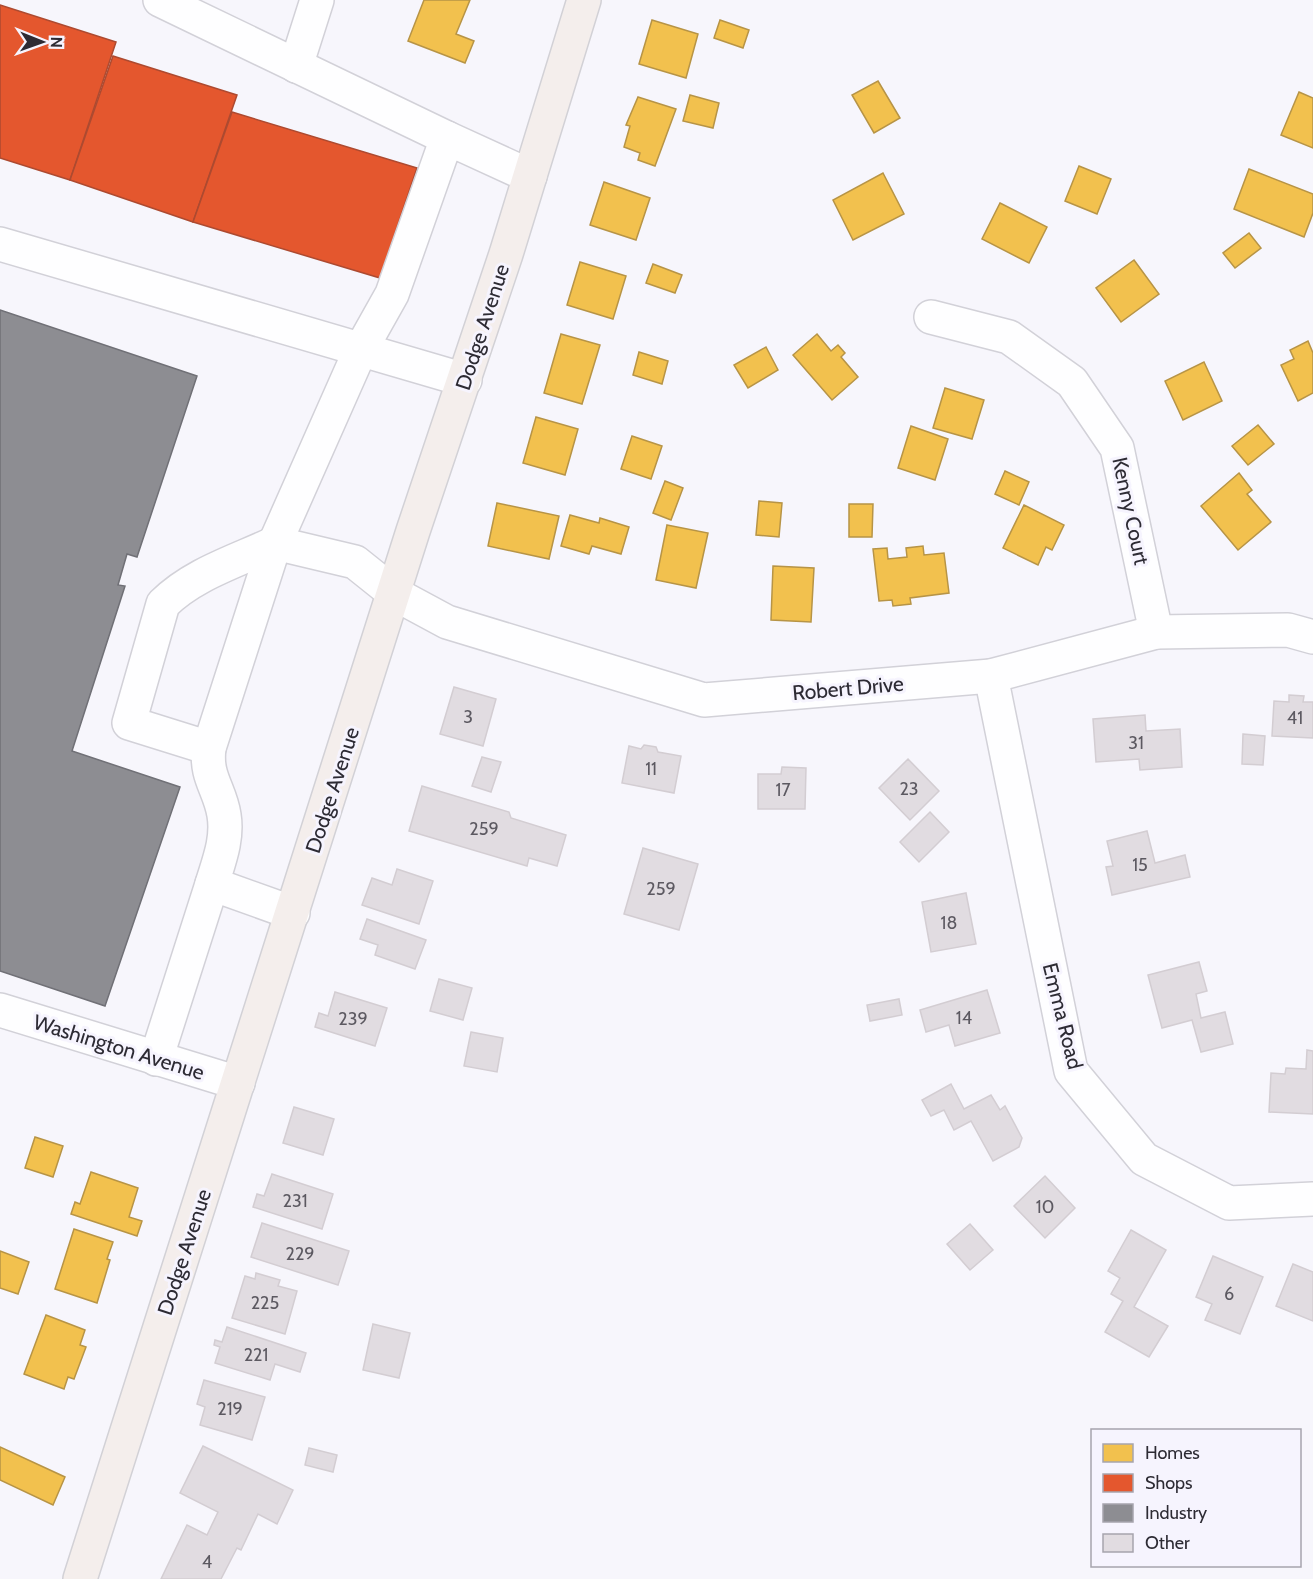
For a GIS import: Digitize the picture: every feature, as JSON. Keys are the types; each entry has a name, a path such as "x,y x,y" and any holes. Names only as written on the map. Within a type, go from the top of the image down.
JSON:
{"main road":[{"name":"Dodge Avenue","path":"80,1579 395,594 413,531 465,380 584,0"}],"street":[{"path":"160,0 530,176"},
{"path":"296,66 317,0"},
{"path":"156,1059 226,834 224,812 207,765 209,748 275,543 360,351 392,294 447,138"},
{"path":"0,244 465,380"},
{"name":"Kenny Court","path":"931,317 1009,337 1072,382 1117,447 1156,632"},
{"path":"209,748 129,723 163,604 173,594 198,578 275,543"},
{"name":"Robert Drive","path":"275,543 355,562 395,594 447,621 704,700 991,676 1156,632 1288,630 1313,637"},
{"name":"Emma Road","path":"991,676 1071,1071 1144,1159 1229,1203 1313,1200"},
{"path":"212,884 292,914"},
{"name":"Washington Avenue","path":"0,1010 238,1083"}],"building: Homes":[{"path":"424,0 470,0 456,34 474,41 465,63 408,41"},
{"path":"652,20 698,34 686,78 639,64"},
{"path":"720,20 749,30 743,48 714,38"},
{"path":"878,81 900,118 874,133 852,95"},
{"path":"1299,92 1313,98 1313,148 1281,135"},
{"path":"690,95 719,103 713,128 683,121"},
{"path":"638,97 676,109 655,166 638,160 640,153 624,147 630,126 626,125"},
{"path":"1079,166 1111,179 1097,214 1065,201"},
{"path":"1249,169 1313,194 1313,213 1304,237 1234,209"},
{"path":"883,173 904,214 853,240 833,200"},
{"path":"604,182 650,198 636,240 590,225"},
{"path":"1000,203 1047,227 1029,263 982,239"},
{"path":"1249,233 1261,248 1235,268 1223,253"},
{"path":"1134,260 1159,294 1121,322 1096,288"},
{"path":"580,262 626,276 613,319 567,305"},
{"path":"653,264 682,275 675,293 646,283"},
{"path":"561,334 600,345 582,404 544,393"},
{"path":"817,334 831,351 838,345 845,353 841,357 858,377 832,400 793,355"},
{"path":"1308,341 1313,353 1313,393 1298,401 1281,365 1294,359 1290,350"},
{"path":"766,347 778,370 748,388 734,365"},
{"path":"639,352 668,361 662,384 633,375"},
{"path":"1204,362 1222,401 1183,420 1165,381"},
{"path":"945,388 984,400 972,439 933,428"},
{"path":"536,417 578,429 565,475 523,463"},
{"path":"1258,425 1274,444 1248,465 1232,446"},
{"path":"911,426 948,439 935,480 898,468"},
{"path":"632,436 662,446 651,479 621,469"},
{"path":"1005,471 1029,482 1019,505 995,494"},
{"path":"1239,473 1252,490 1247,494 1271,522 1238,550 1201,506"},
{"path":"665,481 683,488 671,520 653,513"},
{"path":"759,501 782,503 779,537 756,535"},
{"path":"497,503 559,516 549,559 488,546"},
{"path":"849,504 873,504 872,537 849,537"},
{"path":"1024,505 1064,525 1052,550 1046,547 1038,565 1003,548"},
{"path":"570,515 599,523 600,518 629,527 621,554 592,546 589,554 561,546"},
{"path":"667,525 708,533 696,588 656,580"},
{"path":"923,546 924,555 944,553 949,593 910,598 911,604 893,606 892,600 879,601 873,549 887,548 888,559 907,557 906,548"},
{"path":"773,566 814,568 811,622 771,620"},
{"path":"35,1137 63,1146 53,1177 25,1168"},
{"path":"91,1172 138,1188 129,1217 142,1221 137,1236 71,1214 75,1202 80,1204"},
{"path":"74,1229 113,1242 97,1303 55,1289"},
{"path":"0,1251 29,1262 18,1294 0,1288"},
{"path":"46,1315 85,1330 80,1345 86,1347 74,1379 68,1377 64,1389 24,1374"},
{"path":"0,1447 65,1477 53,1505 0,1480"}],"building: Shops":[{"path":"0,5 116,42 70,180 0,158"},
{"path":"113,56 237,95 193,222 70,180"},
{"path":"232,112 417,168 380,278 193,222"}],"building: Industry":[{"path":"0,310 197,376 137,557 127,554 118,585 125,586 72,751 180,787 105,1006 0,971"}],"building: Other":[{"path":"454,687 496,699 483,746 440,734"},
{"path":"1289,695 1304,696 1303,702 1313,702 1313,738 1272,736 1274,701 1289,702"},
{"path":"1145,715 1146,731 1180,729 1182,767 1140,770 1139,759 1096,762 1093,719"},
{"path":"1243,734 1265,736 1263,765 1242,764"},
{"path":"644,745 656,747 658,752 681,756 674,793 622,783 629,746 641,749"},
{"path":"482,757 501,762 491,792 472,786"},
{"path":"908,759 939,791 910,820 879,788"},
{"path":"782,767 806,768 805,809 758,809 758,774 781,774"},
{"path":"422,786 509,812 511,818 566,835 557,866 529,858 527,866 409,831"},
{"path":"930,812 949,832 919,862 900,842"},
{"path":"1147,831 1155,863 1185,855 1190,877 1112,895 1106,867 1113,866 1107,841"},
{"path":"643,848 698,864 679,930 624,914"},
{"path":"397,869 433,881 419,924 362,905 372,878 392,885"},
{"path":"966,893 976,944 931,952 922,902"},
{"path":"367,919 426,940 415,969 375,955 378,945 360,939"},
{"path":"1199,962 1207,991 1196,994 1201,1018 1225,1012 1233,1044 1201,1052 1192,1020 1162,1028 1148,975"},
{"path":"439,979 472,988 463,1020 430,1011"},
{"path":"987,990 1000,1033 955,1046 949,1025 926,1032 920,1010"},
{"path":"335,992 387,1008 375,1046 315,1027 319,1013 328,1016"},
{"path":"899,999 902,1015 870,1021 867,1005"},
{"path":"471,1032 503,1038 497,1072 464,1066"},
{"path":"1307,1050 1313,1051 1313,1114 1269,1112 1271,1073 1285,1074 1286,1068 1306,1069"},
{"path":"951,1084 964,1109 991,1095 1000,1110 1005,1106 1022,1138 1019,1147 993,1161 971,1121 954,1130 944,1110 931,1116 922,1100"},
{"path":"294,1107 334,1119 323,1155 283,1143"},
{"path":"272,1174 333,1194 322,1229 253,1207 257,1194 264,1196"},
{"path":"1045,1176 1075,1208 1045,1238 1014,1206"},
{"path":"262,1223 349,1251 338,1285 251,1257"},
{"path":"970,1224 993,1250 970,1270 947,1244"},
{"path":"1131,1230 1166,1250 1134,1307 1168,1326 1149,1357 1105,1332 1123,1301 1111,1294 1120,1278 1108,1271"},
{"path":"1213,1256 1263,1277 1240,1334 1205,1320 1212,1304 1196,1297"},
{"path":"1293,1264 1313,1272 1313,1321 1276,1306"},
{"path":"256,1273 280,1280 278,1286 297,1291 285,1334 232,1318 245,1276 255,1279"},
{"path":"373,1324 410,1333 399,1378 363,1370"},
{"path":"227,1327 306,1353 300,1372 275,1364 270,1380 215,1363 220,1347 214,1345 215,1340 222,1342"},
{"path":"204,1380 265,1397 252,1440 200,1425 205,1407 197,1404"},
{"path":"203,1446 293,1490 277,1524 258,1514 241,1550 237,1548 221,1579 161,1579 187,1525 207,1535 218,1512 180,1493"},
{"path":"309,1448 337,1455 333,1472 305,1465"}]}
